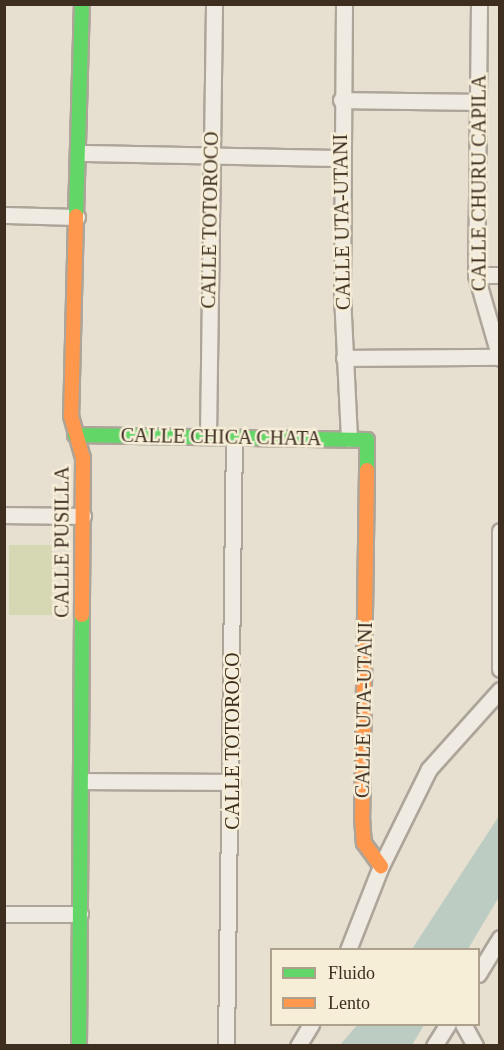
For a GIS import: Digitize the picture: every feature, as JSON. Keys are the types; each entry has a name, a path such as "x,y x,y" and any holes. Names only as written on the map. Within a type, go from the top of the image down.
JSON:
{"street":[{"name":"CALLE PUSILLA","path":"79,1046 83,458 71,416 80,153 82,4"},
{"name":"CALLE TOTOROCO","path":"208,436 210,157 214,4"},
{"name":"CALLE UTA-UTANI","path":"344,4 341,158 344,358 349,440"},
{"name":"CALLE CHURU CAPILA","path":"479,4 476,275 499,357"},
{"path":"341,100 477,102"},
{"path":"80,153 341,158"},
{"path":"4,215 77,217"},
{"path":"476,275 500,275"},
{"path":"344,358 499,357"},
{"name":"CALLE CHICA CHATA","path":"75,435 367,440"},
{"name":"CALLE TOTOROCO","path":"226,1046 232,782 234,437"},
{"name":"CALLE UTA-UTANI","path":"367,440 362,817 364,843 381,866"},
{"path":"4,515 83,516"},
{"path":"500,531 500,669"},
{"path":"349,948 381,866 429,769 500,690"},
{"path":"81,781 232,782"},
{"path":"4,914 80,914"},
{"path":"480,971 500,938"},
{"path":"298,1046 310,1026"},
{"path":"434,1046 447,1026"},
{"path":"464,1026 475,1046"}],"green space":[{"path":"9,545 52,545 52,615 9,615"}],"shaded area":[{"path":"499,816 499,897 469,948 413,948"},
{"path":"356,1026 423,1026 412,1045 340,1045"}],"traffic: fast":[{"path":"76,216 82,4"},
{"path":"75,435 367,440 367,470"},
{"path":"79,1046 82,615"}],"traffic: slow":[{"path":"76,216 71,416 83,458 82,615"},
{"path":"367,470 362,817 364,843 381,866"}]}
